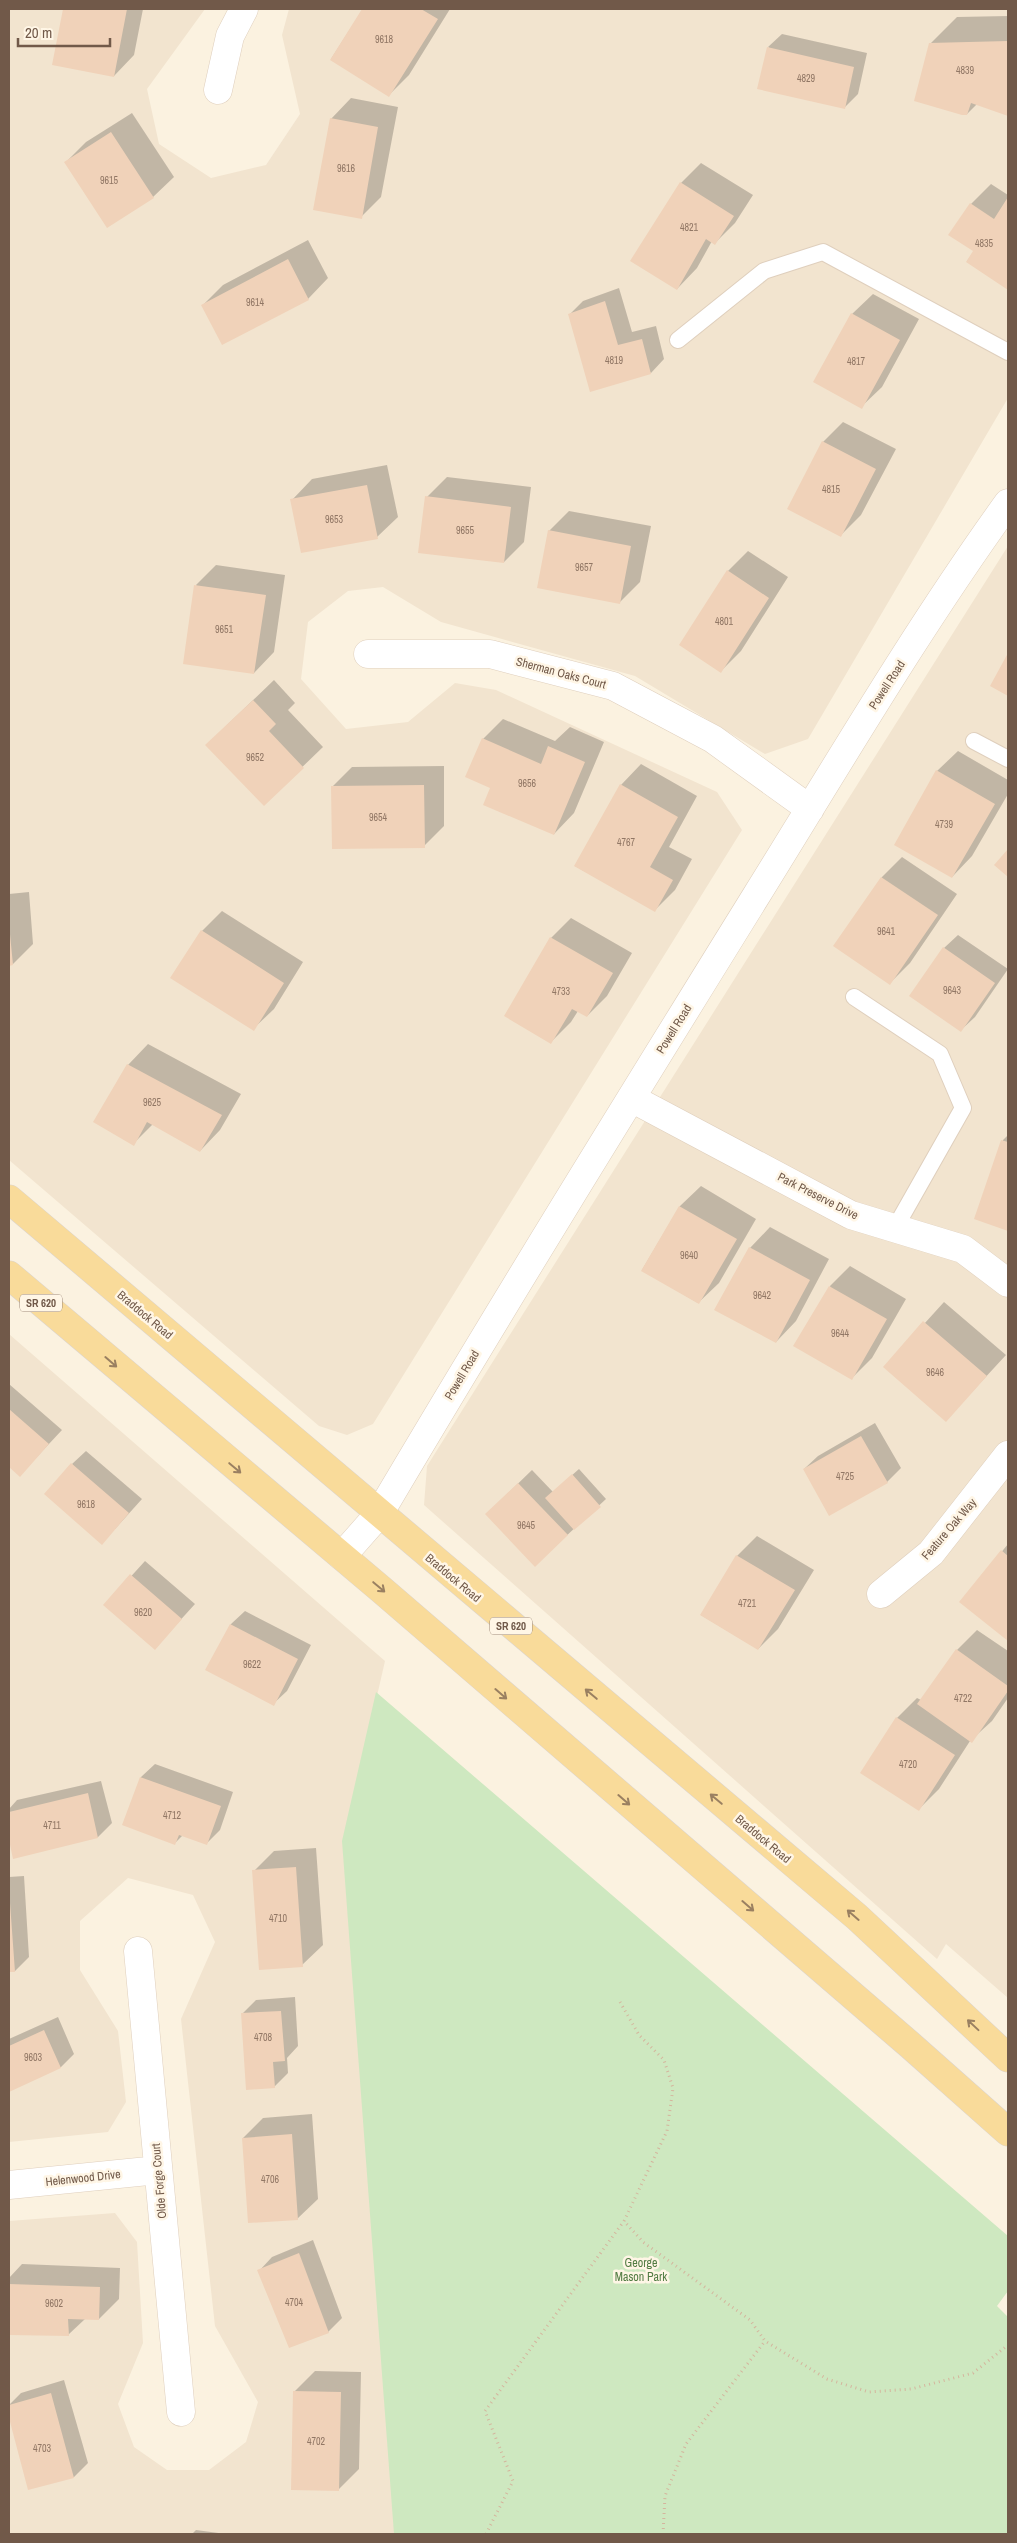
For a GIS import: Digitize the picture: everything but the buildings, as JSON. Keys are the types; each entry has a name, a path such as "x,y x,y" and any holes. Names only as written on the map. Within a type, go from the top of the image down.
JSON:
{"main road":[{"name":"Braddock Road","path":"9,1199 857,1917 1008,2058"},
{"name":"SR 620","path":"9,1275 342,1556 910,2045 1008,2132"}],"street":[{"path":"218,90 230,36 244,9"},
{"name":"Powell Road","path":"342,1556 379,1514 631,1098 810,810 970,557 1008,503"},
{"name":"Sherman Oaks Court","path":"368,654 490,654 613,686 713,739 810,810"},
{"name":"Park Preserve Drive","path":"631,1098 851,1214 963,1249 1008,1283"},
{"name":"Feature Oak Way","path":"881,1594 931,1552 1008,1456"},
{"name":"Olde Forge Court","path":"138,1950 181,2412"},
{"name":"Helenwood Drive","path":"9,2185 158,2170"}],"lane":[{"path":"678,340 764,271 823,252 1008,352"},
{"path":"974,741 1008,758"},
{"path":"854,997 940,1054 963,1108 895,1228"}],"path":[{"path":"486,2534 512,2480 485,2411 624,2221 667,2131 673,2088 664,2060 639,2035 620,2002"},
{"path":"624,2221 643,2242 750,2320 765,2341 827,2379 869,2392 910,2389 973,2373 1008,2345"},
{"path":"663,2534 665,2496 686,2444 765,2341"}],"shaded area":[{"path":"9,9 205,9 147,89 159,144 211,178 266,165 300,114 282,35 289,9 1008,9 1008,398 808,739 765,754 635,676 441,622 383,587 348,591 308,622 301,679 346,729 408,722 455,683 496,690 717,792 742,830 373,1424 347,1435 319,1426 9,1160"},
{"path":"1008,546 1008,1998 946,1944 937,1959 424,1505 427,1466"},
{"path":"9,1334 385,1661 343,1845 395,2534 9,2534 9,2221 115,2213 137,2242 143,2343 118,2404 134,2447 167,2470 209,2470 246,2442 258,2402 215,2326 181,2019 215,1942 193,1895 128,1878 80,1921 80,1970 118,2031 126,2102 108,2132 9,2142"}],"green space":[{"name":"George Mason Park","path":"376,1692 1008,2236 1008,2291 997,2306 1008,2317 1008,2534 394,2534 342,1841"}]}
